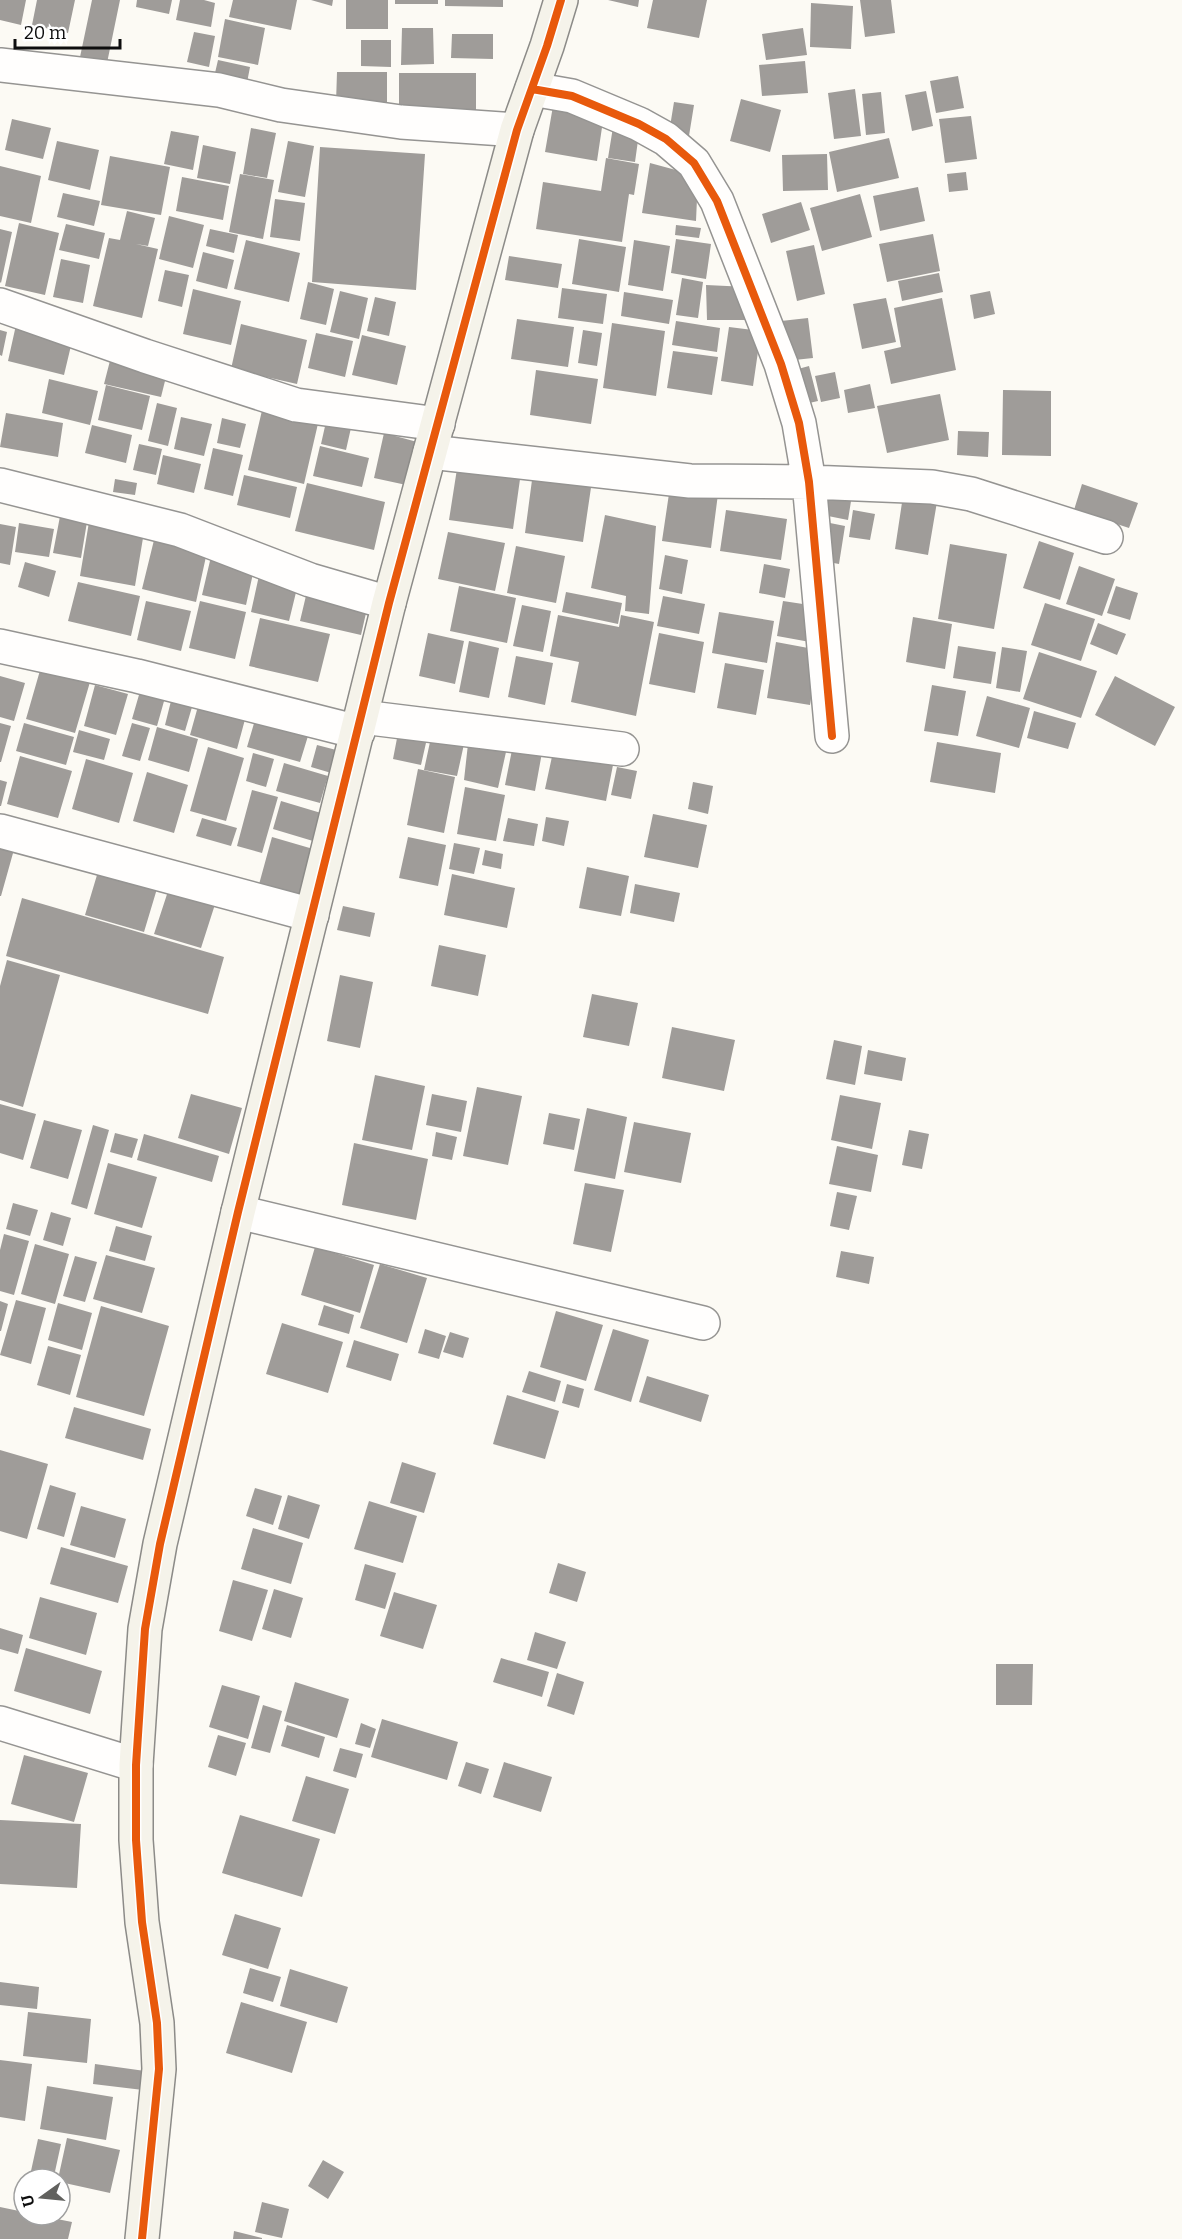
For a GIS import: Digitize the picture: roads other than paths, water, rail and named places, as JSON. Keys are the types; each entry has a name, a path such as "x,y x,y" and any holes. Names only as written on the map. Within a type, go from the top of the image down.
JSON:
{"street":[{"path":"142,2239 159,2069 157,2023 142,1922 136,1840 136,1765 145,1629 154,1576 238,1212 389,603 517,130 561,0"},
{"path":"0,65 219,90 281,105 401,122 517,130"},
{"path":"532,89 572,96 639,124 666,139 694,163 717,201 781,364 799,423 809,482 832,736"},
{"path":"0,305 145,356 296,405 434,438 690,481 809,482 932,487 971,494 1106,537"},
{"path":"0,485 180,530 310,580 389,603"},
{"path":"0,646 360,725 622,749"},
{"path":"0,831 312,915"},
{"path":"238,1212 703,1323"},
{"path":"0,1723 136,1765"}]}
